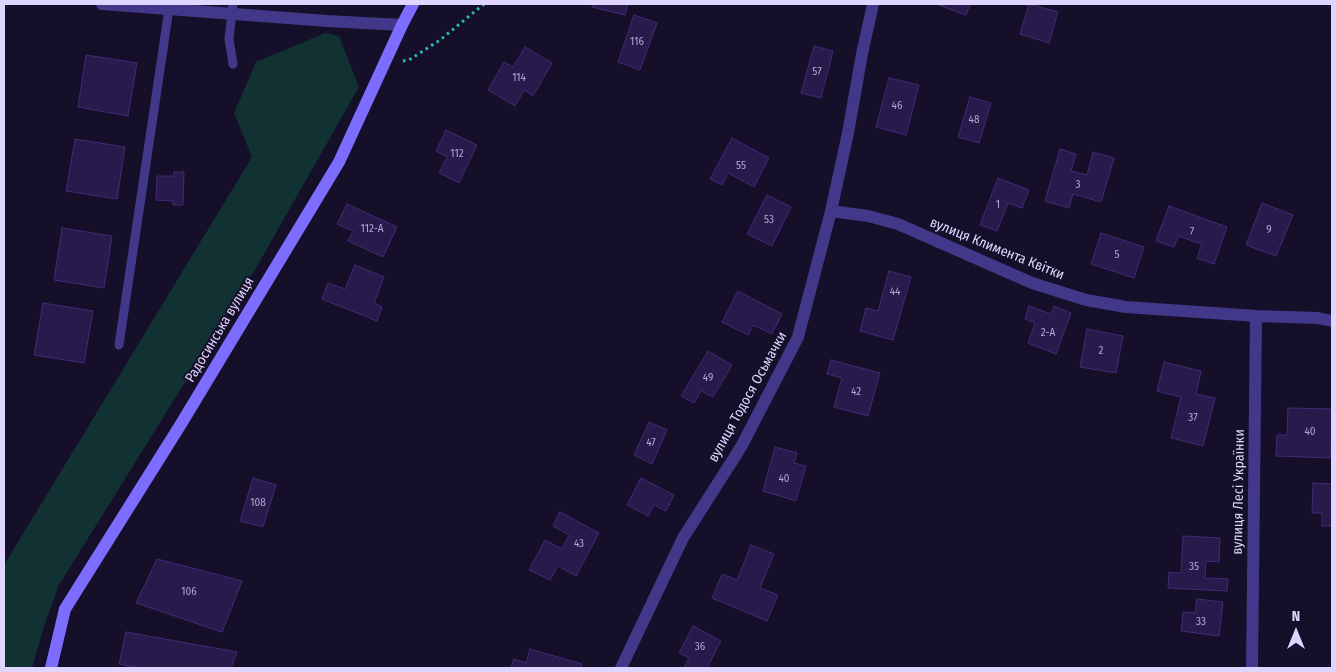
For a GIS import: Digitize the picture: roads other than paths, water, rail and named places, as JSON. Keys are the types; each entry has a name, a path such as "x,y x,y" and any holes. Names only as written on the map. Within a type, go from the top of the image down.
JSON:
{"street":[{"path":"102,4 169,9 232,9 327,21 402,25"},
{"name":"Радосинська вулиця","path":"51,668 65,609 181,424 339,162 413,4"},
{"name":"вулиця Тодося Осьмачки","path":"621,668 683,538 741,447 798,337 831,211 873,4"},
{"name":"вулиця Климента Квітки","path":"831,211 868,216 898,224 1032,283 1086,300 1126,307 1256,316 1318,318 1332,321"},
{"name":"вулиця Лесі Українки","path":"1252,668 1256,316"}],"lane":[{"path":"119,345 169,9"},
{"path":"232,9 229,39 233,64"}]}
